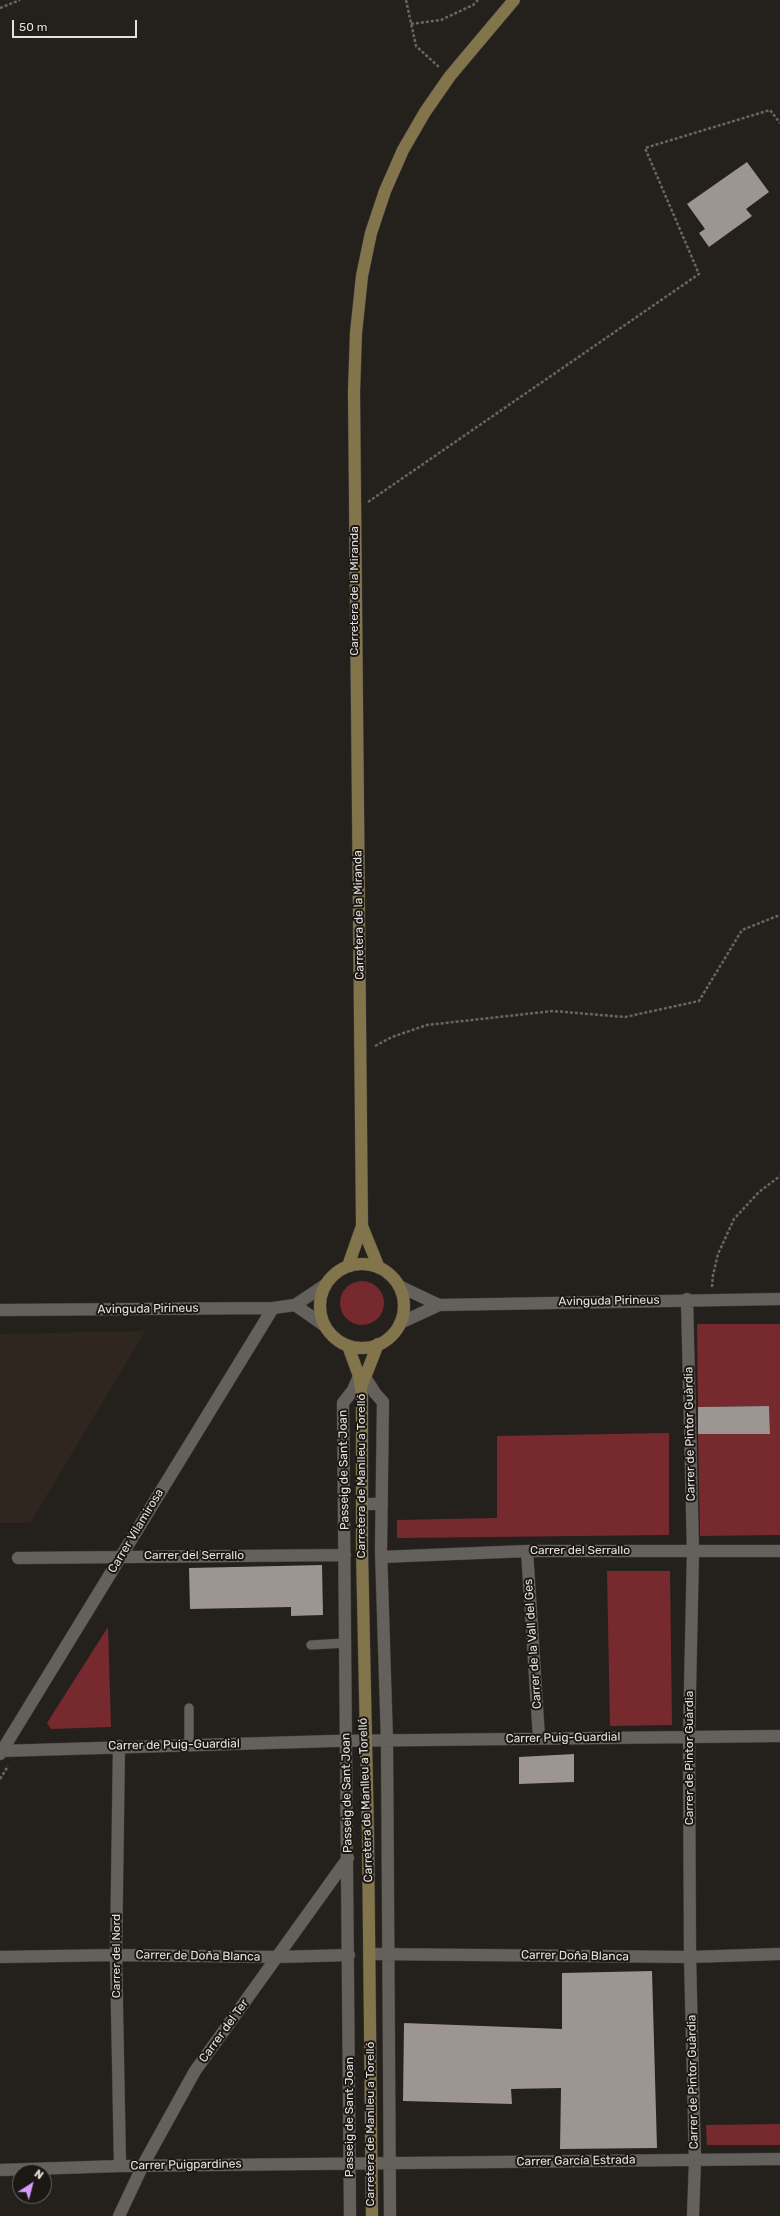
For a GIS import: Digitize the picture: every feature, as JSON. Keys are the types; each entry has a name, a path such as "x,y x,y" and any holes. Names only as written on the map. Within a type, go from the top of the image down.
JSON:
{"street":[{"name":"Carretera de la Miranda","path":"348,1266 362,1226 355,512 356,334 362,276 371,233 385,191 403,150 425,112 450,76 514,0"},
{"name":"Carretera de la Miranda","path":"362,1226 379,1268"},
{"path":"369,1264 379,1268 394,1278 399,1286 404,1305 400,1323 395,1332 378,1344 370,1347 348,1346 333,1336 325,1326 320,1314 320,1301 325,1286 331,1277 348,1266 369,1264"},
{"name":"Avinguda Pirineus","path":"0,1310 273,1308 295,1305 325,1286"},
{"name":"Avinguda Pirineus","path":"399,1286 439,1304"},
{"name":"Avinguda Pirineus","path":"400,1323 439,1304 688,1299 780,1299"},
{"name":"Carrer de Pintor Guàrdia","path":"688,1299 693,1551 689,1737 690,1957 695,2160 693,2216"},
{"path":"295,1305 325,1326"},
{"name":"Carrer Vilamirosa","path":"1,1752 273,1308"},
{"name":"Carretera de Manlleu a Torelló","path":"362,1379 378,1344"},
{"name":"Carretera de Manlleu a Torelló","path":"348,1346 362,1379 362,1504 365,1741 370,1954 372,2216"},
{"path":"362,1379 383,1402 381,1557 387,1741 387,1954 390,2216"},
{"name":"Passeig de Sant Joan","path":"350,2216 349,1955 343,1403 362,1379"},
{"path":"362,1504 382,1504"},
{"name":"Carrer del Serrallo","path":"381,1557 527,1551 780,1551"},
{"name":"Carrer de la Vall del Ges","path":"527,1551 539,1738"},
{"name":"Carrer del Serrallo","path":"18,1558 345,1555"},
{"name":"Carrer Puig-Guardial","path":"347,1741 780,1736"},
{"name":"Carrer de Puig-Guardial","path":"1,1752 119,1746 347,1741"},
{"name":"Carrer del Nord","path":"119,1746 116,1954 120,2166"},
{"name":"Carrer del Ter","path":"119,2216 143,2165 195,2071 348,1858"},
{"name":"Carrer de Doña Blanca","path":"0,1957 116,1954 277,1957"},
{"name":"Carrer Doña Blanca","path":"370,1954 690,1957 780,1954"},
{"path":"277,1957 349,1955"},
{"name":"Carrer García Estrada","path":"372,2164 780,2159"},
{"name":"Carrer Puigpardines","path":"0,2170 143,2165 372,2164"}],"lane":[{"path":"311,1645 346,1643"},
{"path":"189,1708 189,1744"}],"path":[{"path":"0,8 20,0"},
{"path":"406,0 416,46 450,76"},
{"path":"411,24 441,20 473,5 478,0"},
{"path":"355,512 699,274 645,148 770,110 780,123"},
{"path":"360,1054 392,1037 427,1025 553,1011 625,1017 699,1001 742,930 780,915"},
{"path":"712,1299 712,1275 718,1254 734,1219 759,1192 780,1176"}],"shaded area":[{"path":"358,1281 366,1281 371,1282 378,1287 383,1294 383,1312 378,1319 371,1324 358,1325 350,1322 343,1315 340,1307 340,1299 343,1291 350,1284"},
{"path":"697,1324 780,1324 780,1535 700,1536 698,1434 770,1434 769,1406 698,1407"},
{"path":"145,1331 30,1523 0,1523 0,1334"},
{"path":"669,1433 669,1535 397,1538 397,1520 497,1518 497,1436"},
{"path":"607,1571 670,1571 672,1725 610,1726"},
{"path":"108,1627 111,1727 51,1729 47,1723"},
{"path":"780,2124 780,2145 707,2145 706,2125"}],"building":[{"path":"747,162 769,192 746,209 752,216 709,247 699,233 705,229 687,204"},
{"path":"769,1406 770,1434 698,1434 698,1407"},
{"path":"322,1565 323,1615 291,1616 291,1607 190,1609 189,1568"},
{"path":"574,1754 574,1782 519,1784 519,1757"},
{"path":"652,1971 657,2148 560,2149 561,2088 511,2089 512,2104 403,2101 404,2023 562,2029 562,1973"}]}
